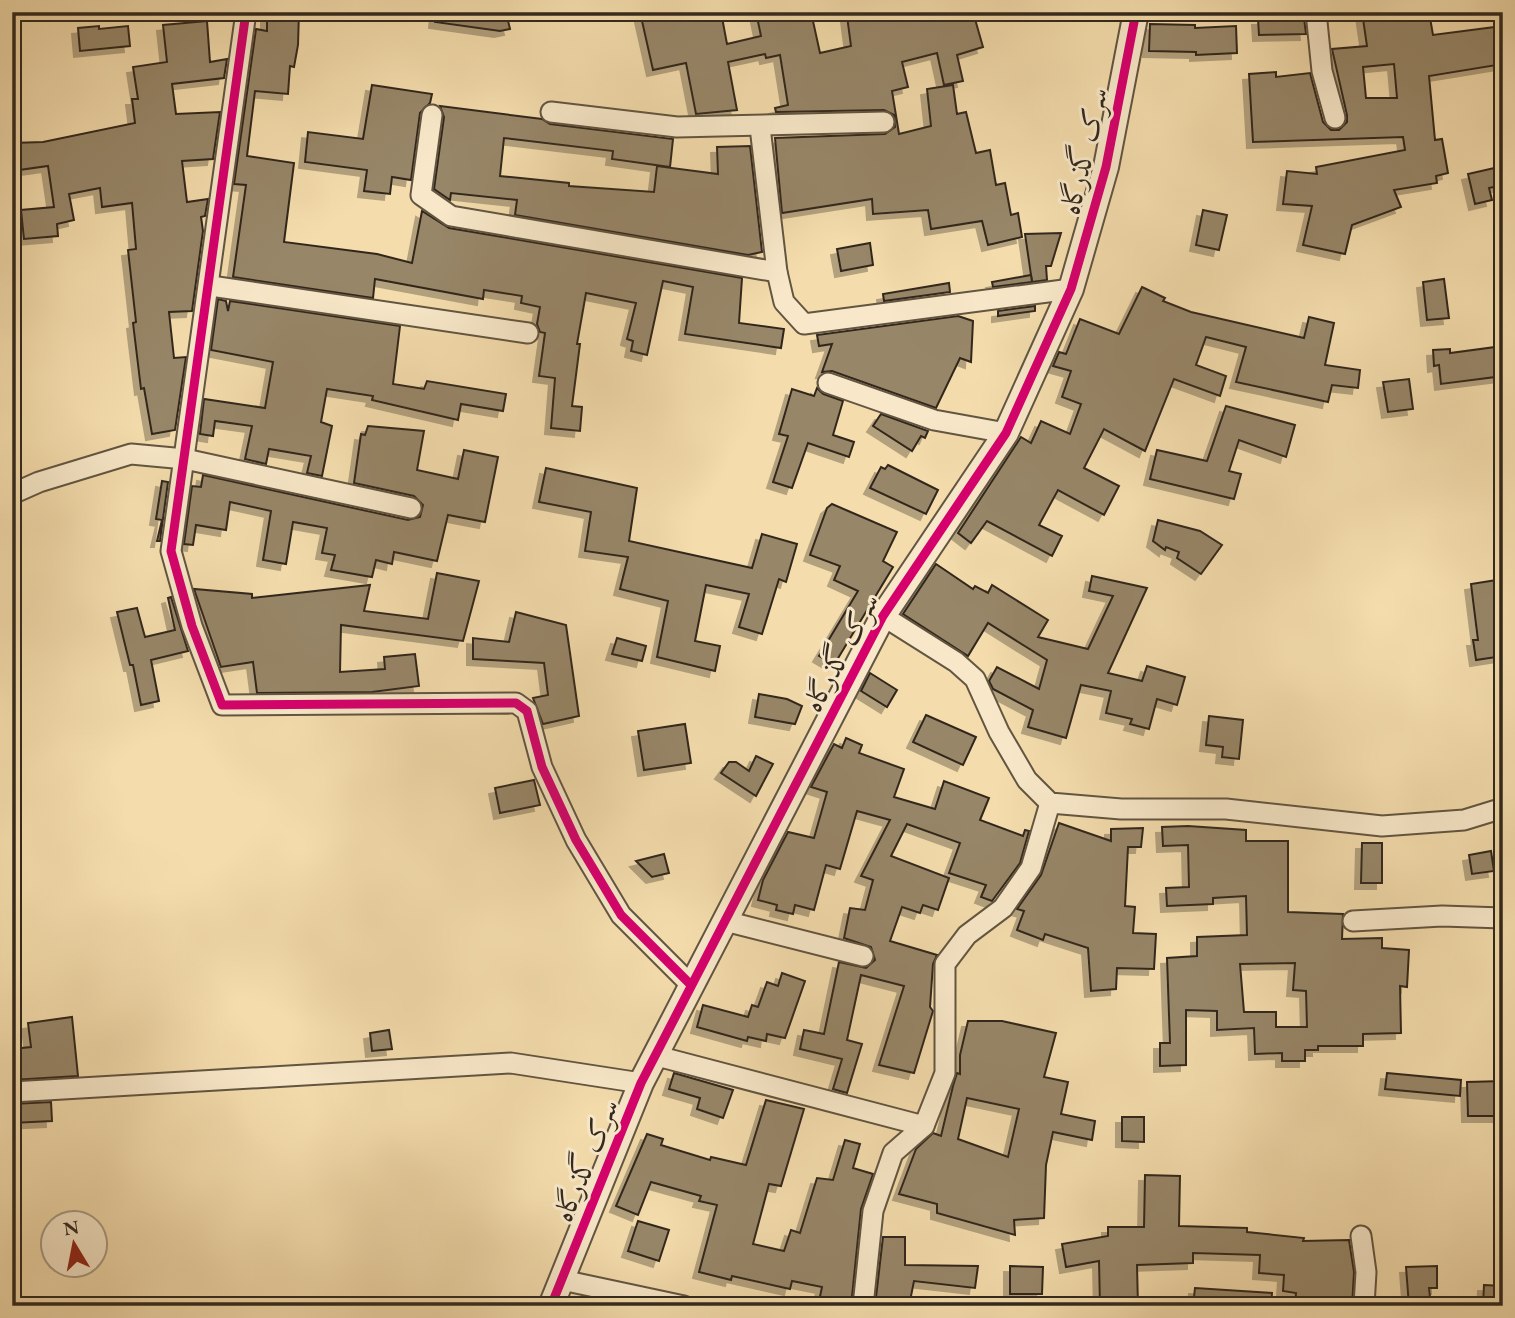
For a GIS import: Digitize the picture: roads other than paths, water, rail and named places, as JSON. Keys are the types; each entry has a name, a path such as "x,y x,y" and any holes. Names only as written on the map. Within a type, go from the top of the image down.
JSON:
{"street":[{"path":"246,12 211,286 171,551 192,626 222,705 516,704 527,711 542,767 576,840 621,915 691,985"},
{"name":"سرک گذرگاه","path":"551,1306 641,1083 883,616 1006,433 1071,289 1106,167 1136,12"},
{"path":"1316,12 1322,71 1335,118"},
{"path":"551,112 677,127 884,122"},
{"path":"432,115 421,195 451,216 777,272"},
{"path":"760,127 777,272 784,302 804,324 1071,289"},
{"path":"211,286 528,333"},
{"path":"828,383 934,420 1006,433"},
{"path":"12,494 39,482 131,454 185,459 411,508"},
{"path":"883,616 956,662 975,679 999,732 1027,780 1050,803 1121,809 1226,809 1382,826 1464,820 1503,808"},
{"path":"863,1306 873,1211 893,1153 924,1126 945,1073 944,964 967,935 1003,908 1031,868 1050,803"},
{"path":"1353,921 1442,916 1503,918"},
{"path":"725,921 863,956"},
{"path":"657,1056 924,1126"},
{"path":"12,1092 511,1063 641,1083"},
{"path":"1361,1237 1366,1272 1364,1306"},
{"path":"562,1280 684,1306"}]}
